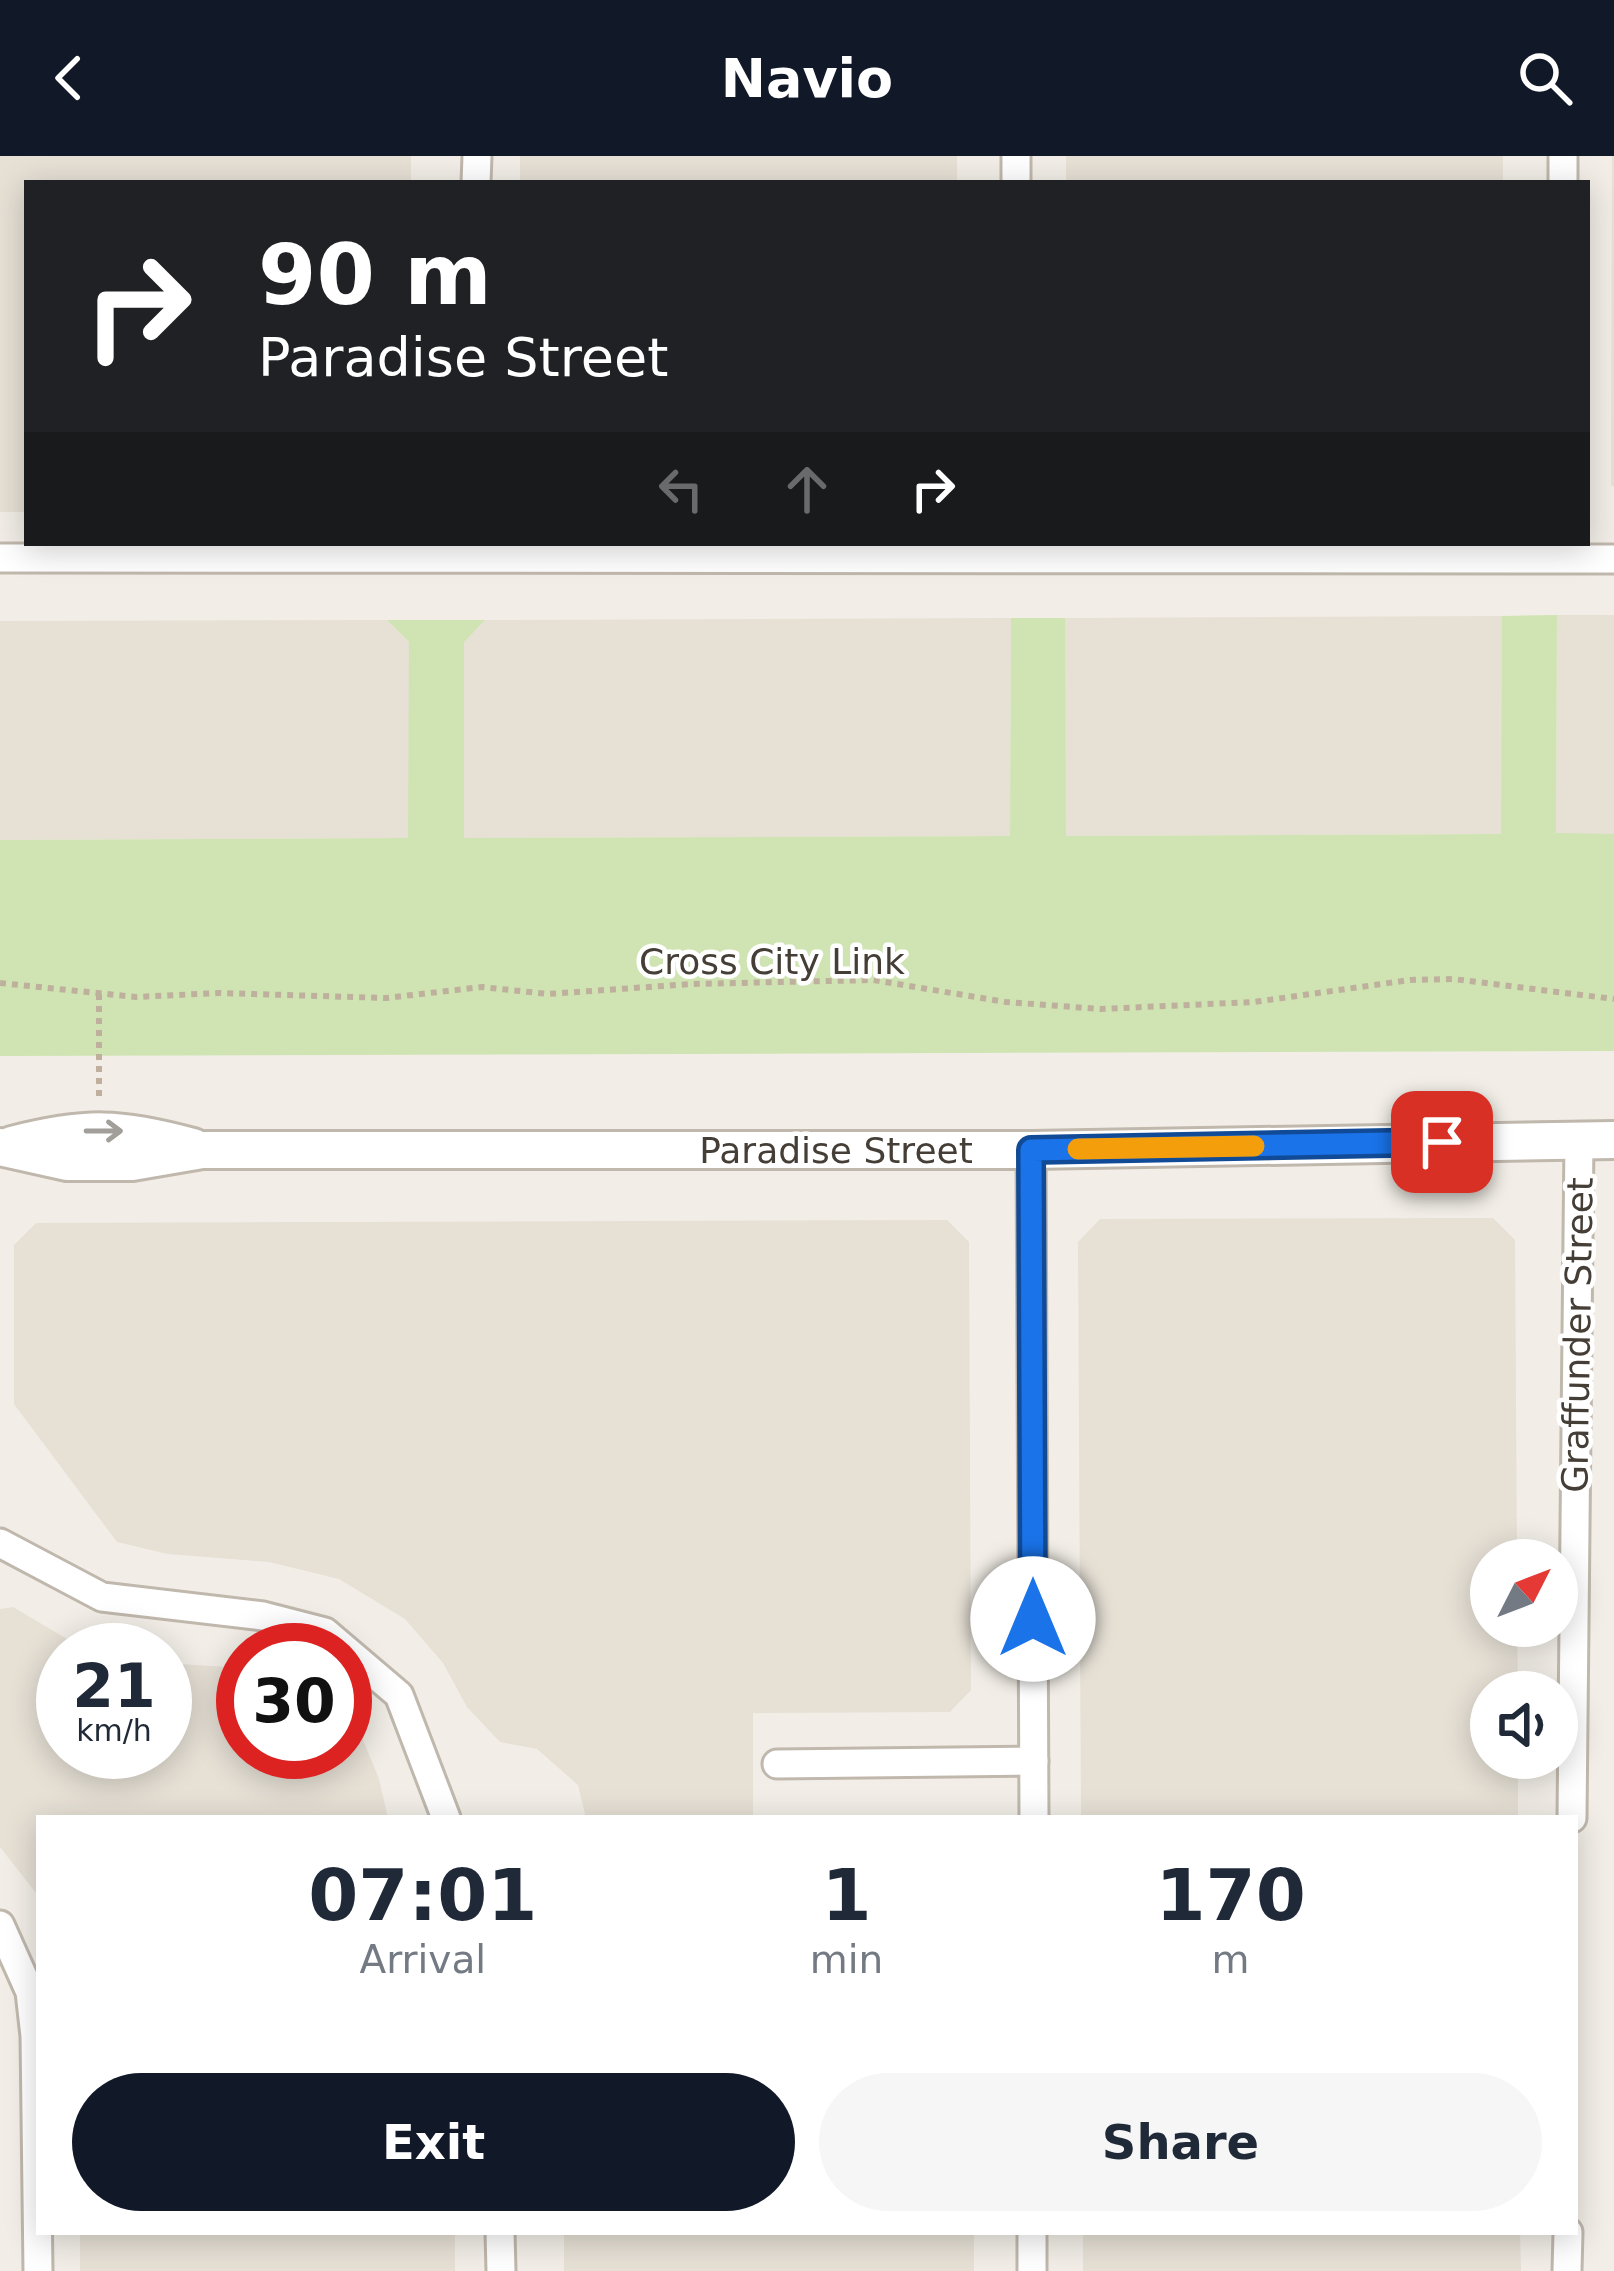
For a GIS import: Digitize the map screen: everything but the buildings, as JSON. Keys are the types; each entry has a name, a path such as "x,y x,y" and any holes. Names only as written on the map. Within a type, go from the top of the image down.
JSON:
{"street":[{"path":"0,558 472,551 1561,551 1614,559"},
{"name":"Paradise Street","path":"2,1147 66,1131 136,1132 202,1150 1031,1150 1597,1140"},
{"name":"Graffunder Street","path":"1572,1815 1597,1140"},
{"path":"1031,1150 1034,1815"},
{"path":"0,1543 102,1597 263,1616 325,1631 399,1695 445,1815"},
{"path":"777,1764 1034,1761"},
{"path":"0,1925 30,1992 36,2114"},
{"path":"38,2235 38,2271"},
{"path":"500,2235 501,2271"},
{"path":"1032,2235 1032,2271"},
{"path":"1567,2271 1568,2235"}],"path":[{"name":"Cross City Link","path":"0,982 176,998 279,993 386,998 482,987 548,994 692,984 873,980 1006,1002 1100,1009 1254,1002 1410,980 1454,979 1614,999"},
{"path":"99,994 99,1105"}],"shaded area":[{"path":"0,156 411,156 411,180 24,180 24,512 0,512"},
{"path":"520,156 957,156 957,180 520,180"},
{"path":"1066,156 1503,156 1503,180 1066,180"},
{"path":"1614,156 1614,487 1611,485"},
{"path":"1557,615 1614,615 1614,834 1556,834"},
{"path":"1502,616 1502,834 1065,836 1065,618"},
{"path":"1011,618 1010,836 463,838 464,641 485,620"},
{"path":"387,620 409,642 409,838 0,840 0,621"},
{"path":"1493,1218 1515,1240 1517,1539 1470,1539 1470,1647 1517,1647 1518,1671 1470,1671 1470,1779 1518,1779 1518,1815 1081,1815 1078,1242 1100,1219"},
{"path":"947,1220 969,1242 971,1690 950,1712 753,1713 753,1815 585,1815 578,1785 537,1749 500,1742 467,1707 443,1663 405,1619 339,1579 269,1562 168,1554 117,1542 14,1404 14,1245 36,1223"},
{"path":"13,1607 40,1623 36,1623 36,1779 192,1779 192,1665 216,1666 216,1779 372,1779 372,1762 387,1815 36,1815 36,1893 0,1847 0,1609"},
{"path":"80,2235 455,2235 455,2271 80,2271"},
{"path":"564,2235 974,2235 974,2271 564,2271"},
{"path":"1083,2235 1520,2235 1521,2271 1083,2271"}],"green space":[{"path":"1557,615 1556,833 1614,834 1614,1051 0,1056 0,840 408,838 409,642 387,620 485,620 464,642 464,838 1010,836 1011,618 1065,618 1066,836 1501,834 1502,616"}],"slow traffic":[{"path":"1078,1149 1254,1146"}],"route":[{"path":"1033,1619 1031,1150 1442,1142"}]}
